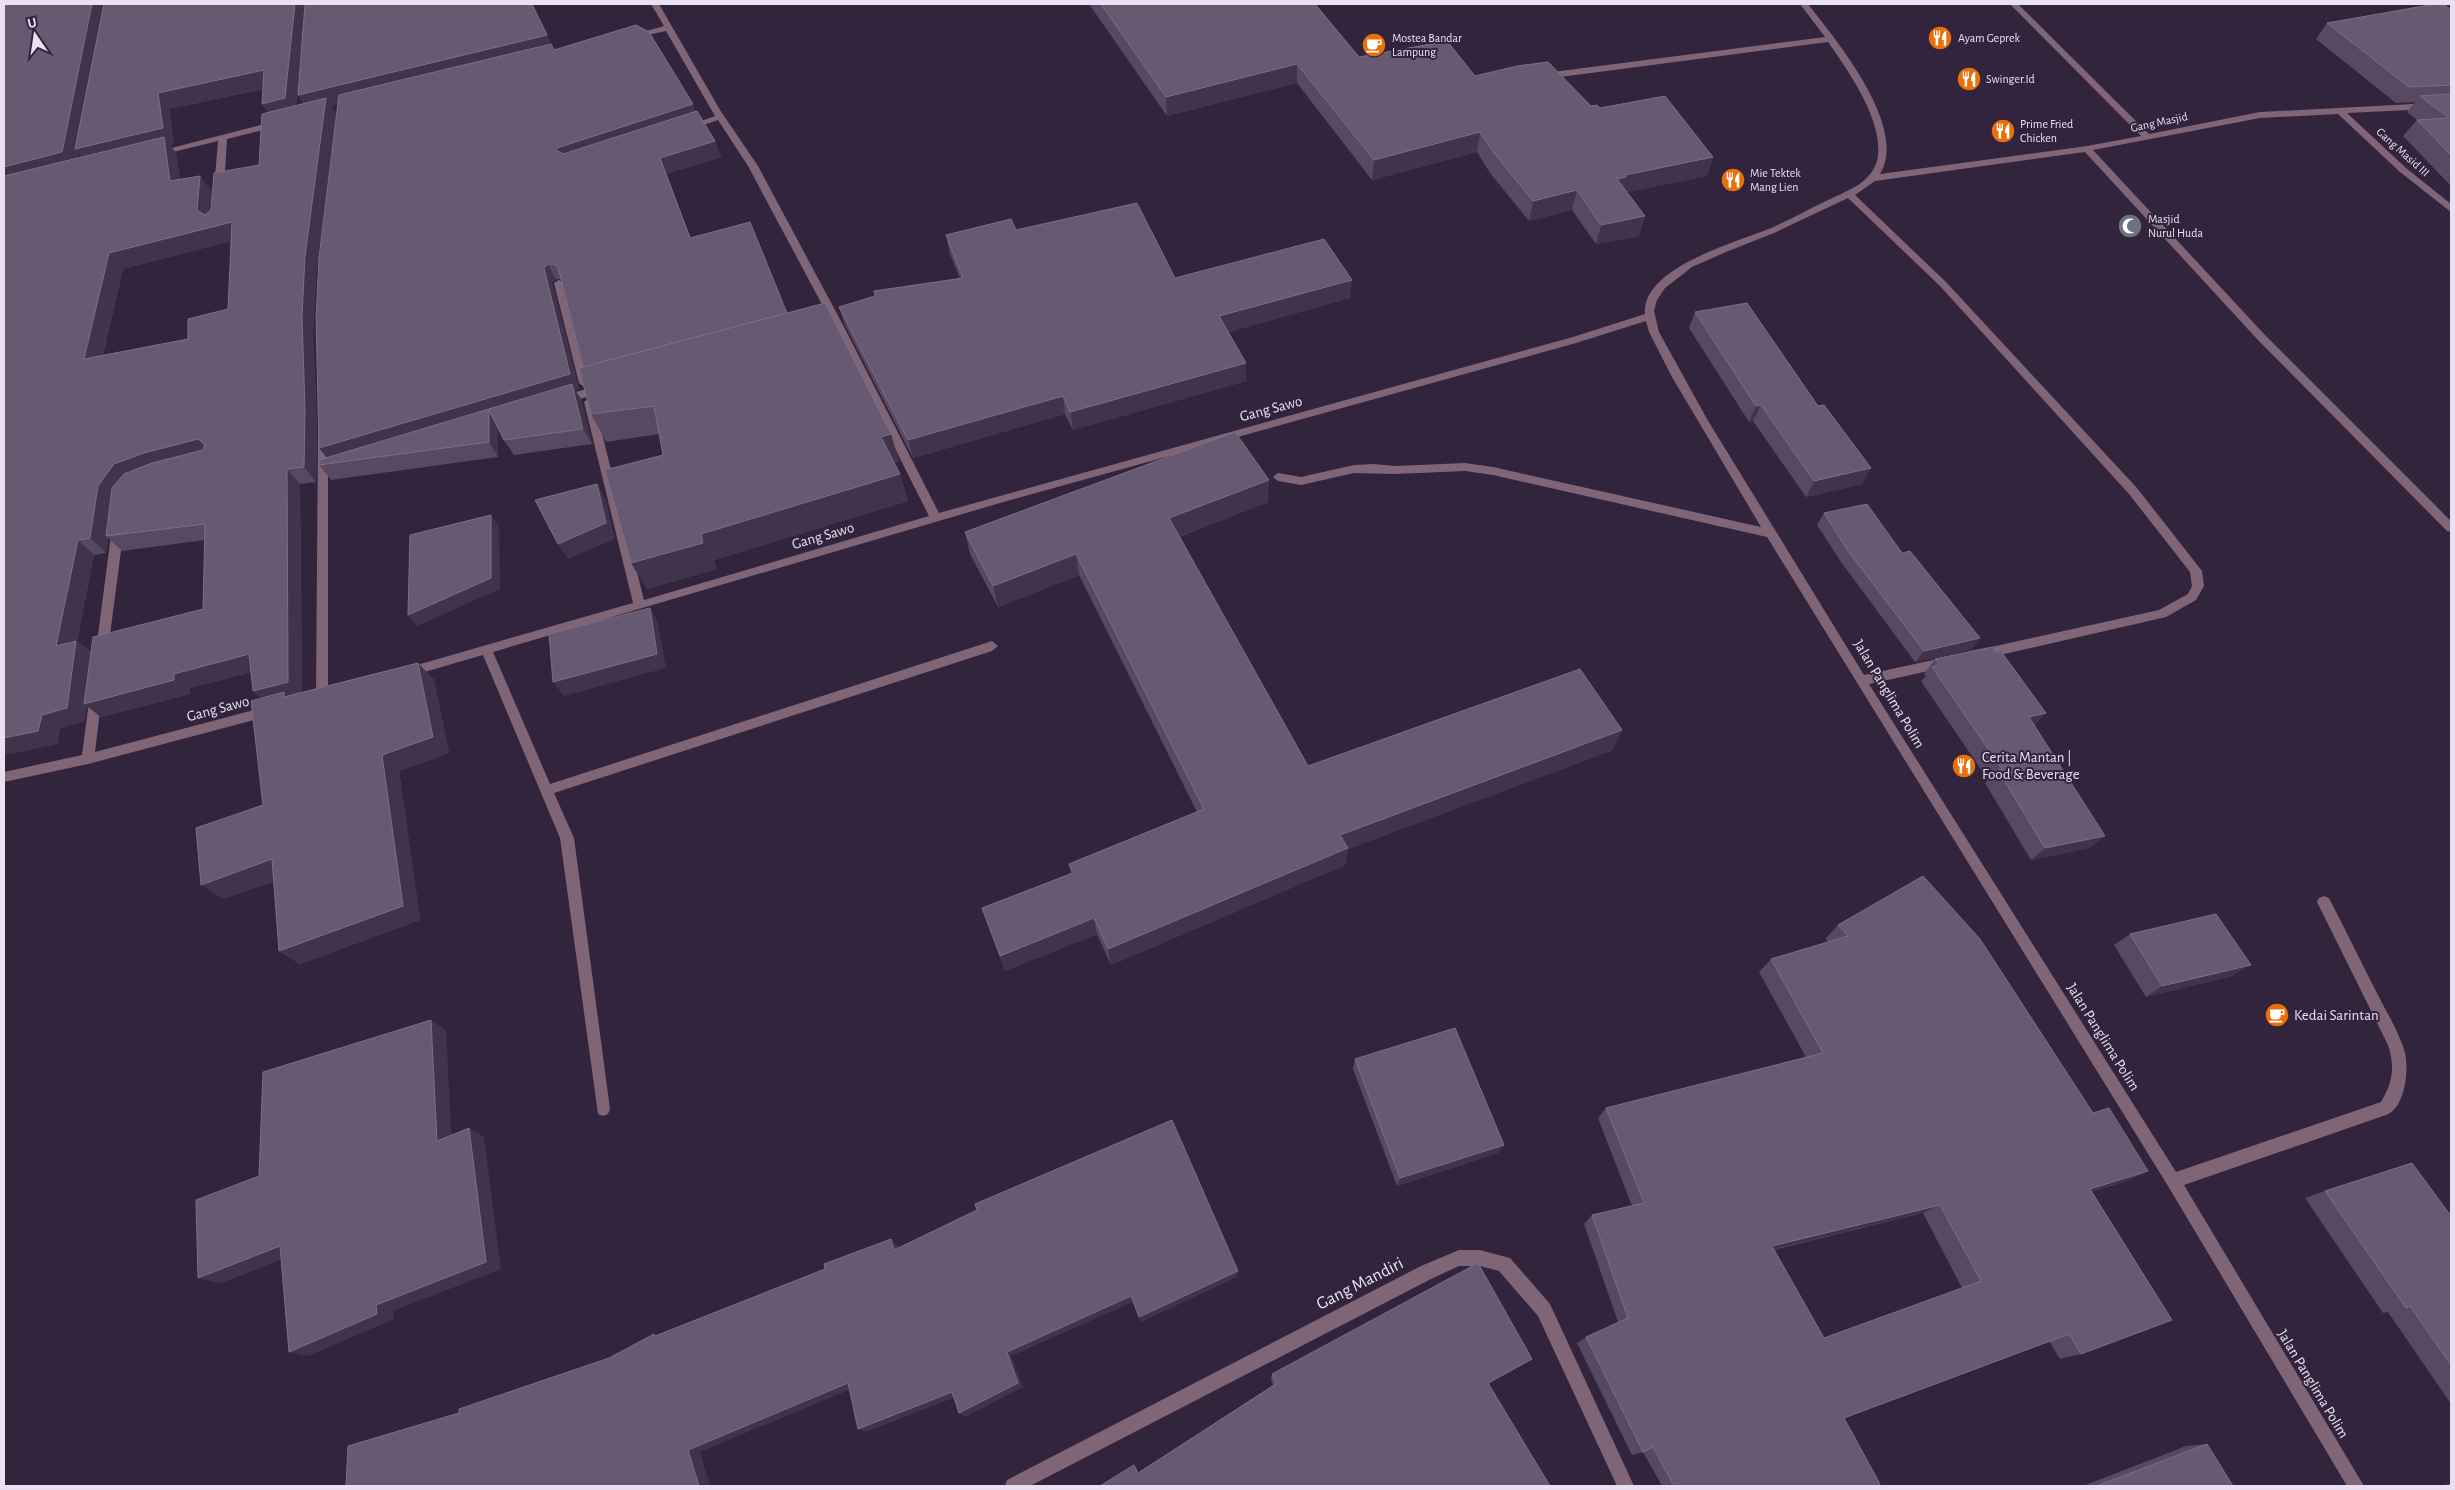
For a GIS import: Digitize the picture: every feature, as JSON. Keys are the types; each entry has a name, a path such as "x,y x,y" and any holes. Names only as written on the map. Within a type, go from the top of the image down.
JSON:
{"street":[{"path":"655,4 667,28 720,117 753,166 833,327 936,519"},
{"path":"1649,316 1650,300 1672,276 1710,255 1770,231 1849,194 1873,178 1880,168 1883,149 1880,127 1870,102 1830,38 1804,4"},
{"path":"2014,4 2147,137"},
{"path":"620,39 667,28"},
{"path":"1538,77 1830,38"},
{"name":"Gang Masjid","path":"1873,178 2087,149 2239,118 2339,110 2451,105"},
{"name":"Gang Masid III","path":"2339,110 2403,170 2451,210"},
{"path":"682,129 720,117"},
{"path":"147,156 282,122"},
{"path":"219,196 223,137"},
{"path":"2087,149 2261,337 2451,528"},
{"path":"1849,194 1943,284 2133,491 2196,571 2198,586 2192,597 2162,614 1861,681"},
{"path":"559,283 640,606"},
{"name":"Gang Sawo","path":"395,676 640,606 1000,499 1576,340 1649,316"},
{"name":"Jalan Panglima Polim","path":"1649,316 1665,354 1769,533 1823,615 1861,681 2173,1181 2356,1486"},
{"path":"549,404 611,386"},
{"path":"322,697 327,469 324,425"},
{"path":"1278,477 1301,480 1354,469 1465,468 1493,471 1769,533"},
{"path":"101,660 120,511"},
{"path":"548,790 992,646"},
{"path":"486,650 548,790 567,838 603,1109"},
{"path":"88,759 98,680"},
{"name":"Gang Sawo","path":"4,778 88,759 285,707"},
{"path":"2173,1181 2386,1108 2393,1097 2400,1084 2402,1065 2395,1043 2324,902"},
{"name":"Gang Mandiri","path":"1013,1486 1427,1272 1459,1258 1480,1258 1504,1264 1544,1310 1626,1486"}],"building":[{"path":"4,4 92,4 62,152 4,167"},
{"path":"104,4 295,4 285,98 262,104 264,70 158,93 163,128 75,149"},
{"path":"305,4 532,4 547,35 298,95"},
{"path":"1101,4 1315,4 1359,57 1447,41 1475,76 1517,66 1548,62 1591,106 1597,105 1600,108 1665,96 1713,157 1625,175 1626,177 1617,179 1645,216 1601,225 1577,190 1533,201 1494,153 1480,132 1374,160 1297,64 1166,97"},
{"path":"2444,4 2451,10 2451,85 2409,87 2327,23"},
{"path":"636,25 649,32 693,104 557,148 556,150 563,154 697,111 715,141 660,158 690,238 750,222 787,313 583,367 558,267 554,264 548,264 544,268 570,374 319,448 316,317 319,257 339,95 551,44 554,50"},
{"path":"2451,94 2451,155 2417,120 2449,118 2420,96"},
{"path":"326,98 305,256 302,316 305,410 304,467 287,469 288,682 253,691 249,654 174,674 174,680 84,704 93,637 203,609 205,524 106,536 112,488 124,474 152,463 203,450 205,444 198,439 144,453 114,464 98,486 90,538 78,540 56,646 76,641 67,708 42,715 38,731 4,738 4,176 164,137 170,181 200,176 197,210 205,215 211,210 214,173 259,165 262,114","holes":["232,222 228,309 188,319 188,339 84,359 109,253"]},
{"path":"1137,203 1175,278 1324,239 1352,280 1219,316 1246,363 1070,412 1063,396 908,440 839,307 875,296 874,291 963,278 946,235 1011,219 1016,230"},
{"path":"825,303 891,434 881,437 900,474 701,534 703,543 631,563 605,470 663,455 654,406 591,414 579,368"},
{"path":"1747,303 1818,406 1824,405 1871,468 1814,481 1761,405 1756,406 1695,312"},
{"path":"572,384 583,429 504,440 489,410 489,442 319,465 319,460"},
{"path":"1235,432 1269,480 1169,518 1308,766 1580,669 1622,730 1340,835 1348,848 1108,949 1094,918 1000,956 982,908 1073,873 1069,864 1204,809 1076,554 993,586 965,532"},
{"path":"597,484 606,523 558,544 535,500"},
{"path":"1867,504 1902,553 1910,551 1980,638 1924,651 1848,551 1824,513"},
{"path":"491,515 491,578 408,615 410,535"},
{"path":"650,608 657,654 553,682 549,634"},
{"path":"1992,647 1996,652 2000,650 2046,713 2029,717 2105,836 2045,848 1998,770 2002,769 1932,667 1940,665 1935,659"},
{"path":"418,663 433,737 382,755 403,906 279,951 272,859 201,885 196,828 263,805 251,701 284,692 284,697"},
{"path":"1923,876 1980,939 2093,1113 2109,1108 2148,1171 2090,1189 2172,1320 2081,1354 2069,1334 1844,1418 1880,1484 1875,1486 1674,1486 1653,1447 1643,1452 1586,1337 1628,1318 1592,1215 1644,1203 1606,1108 1823,1053 1771,959 1848,936 1838,925","holes":["1940,1205 1981,1281 1824,1338 1772,1246"]},
{"path":"2216,914 2251,965 2162,986 2130,934"},
{"path":"431,1020 437,1141 469,1128 486,1262 376,1305 377,1314 289,1352 280,1246 198,1278 196,1200 259,1176 263,1072"},
{"path":"1455,1028 1504,1145 1400,1178 1355,1059"},
{"path":"1172,1120 1238,1271 1139,1317 1131,1296 1007,1352 1018,1383 959,1413 952,1392 858,1429 848,1383 688,1450 699,1486 346,1486 348,1446 459,1413 459,1409 609,1358 654,1334 655,1336 825,1269 824,1264 891,1239 894,1250 977,1210 975,1204"},
{"path":"2412,1163 2451,1216 2451,1365 2410,1306 2406,1308 2325,1191"},
{"path":"1478,1263 1532,1359 1488,1383 1550,1486 1100,1486 1134,1465 1138,1473 1276,1384 1272,1374"},
{"path":"2207,1444 2233,1486 2097,1486"}],"place":[{"name":"Ayam Geprek","path":"1940,38"},
{"name":"Mostea Bandar Lampung","path":"1374,45"},
{"name":"Swinger.Id","path":"1969,79"},
{"name":"Prime Fried Chicken","path":"2003,131"},
{"name":"Mie Tektek Mang Lien","path":"1733,180"},
{"name":"Masjid Nurul Huda","path":"2130,226"},
{"name":"Cerita Mantan | Food & Beverage","path":"1964,766"},
{"name":"Kedai Sarintan","path":"2277,1015"}]}
